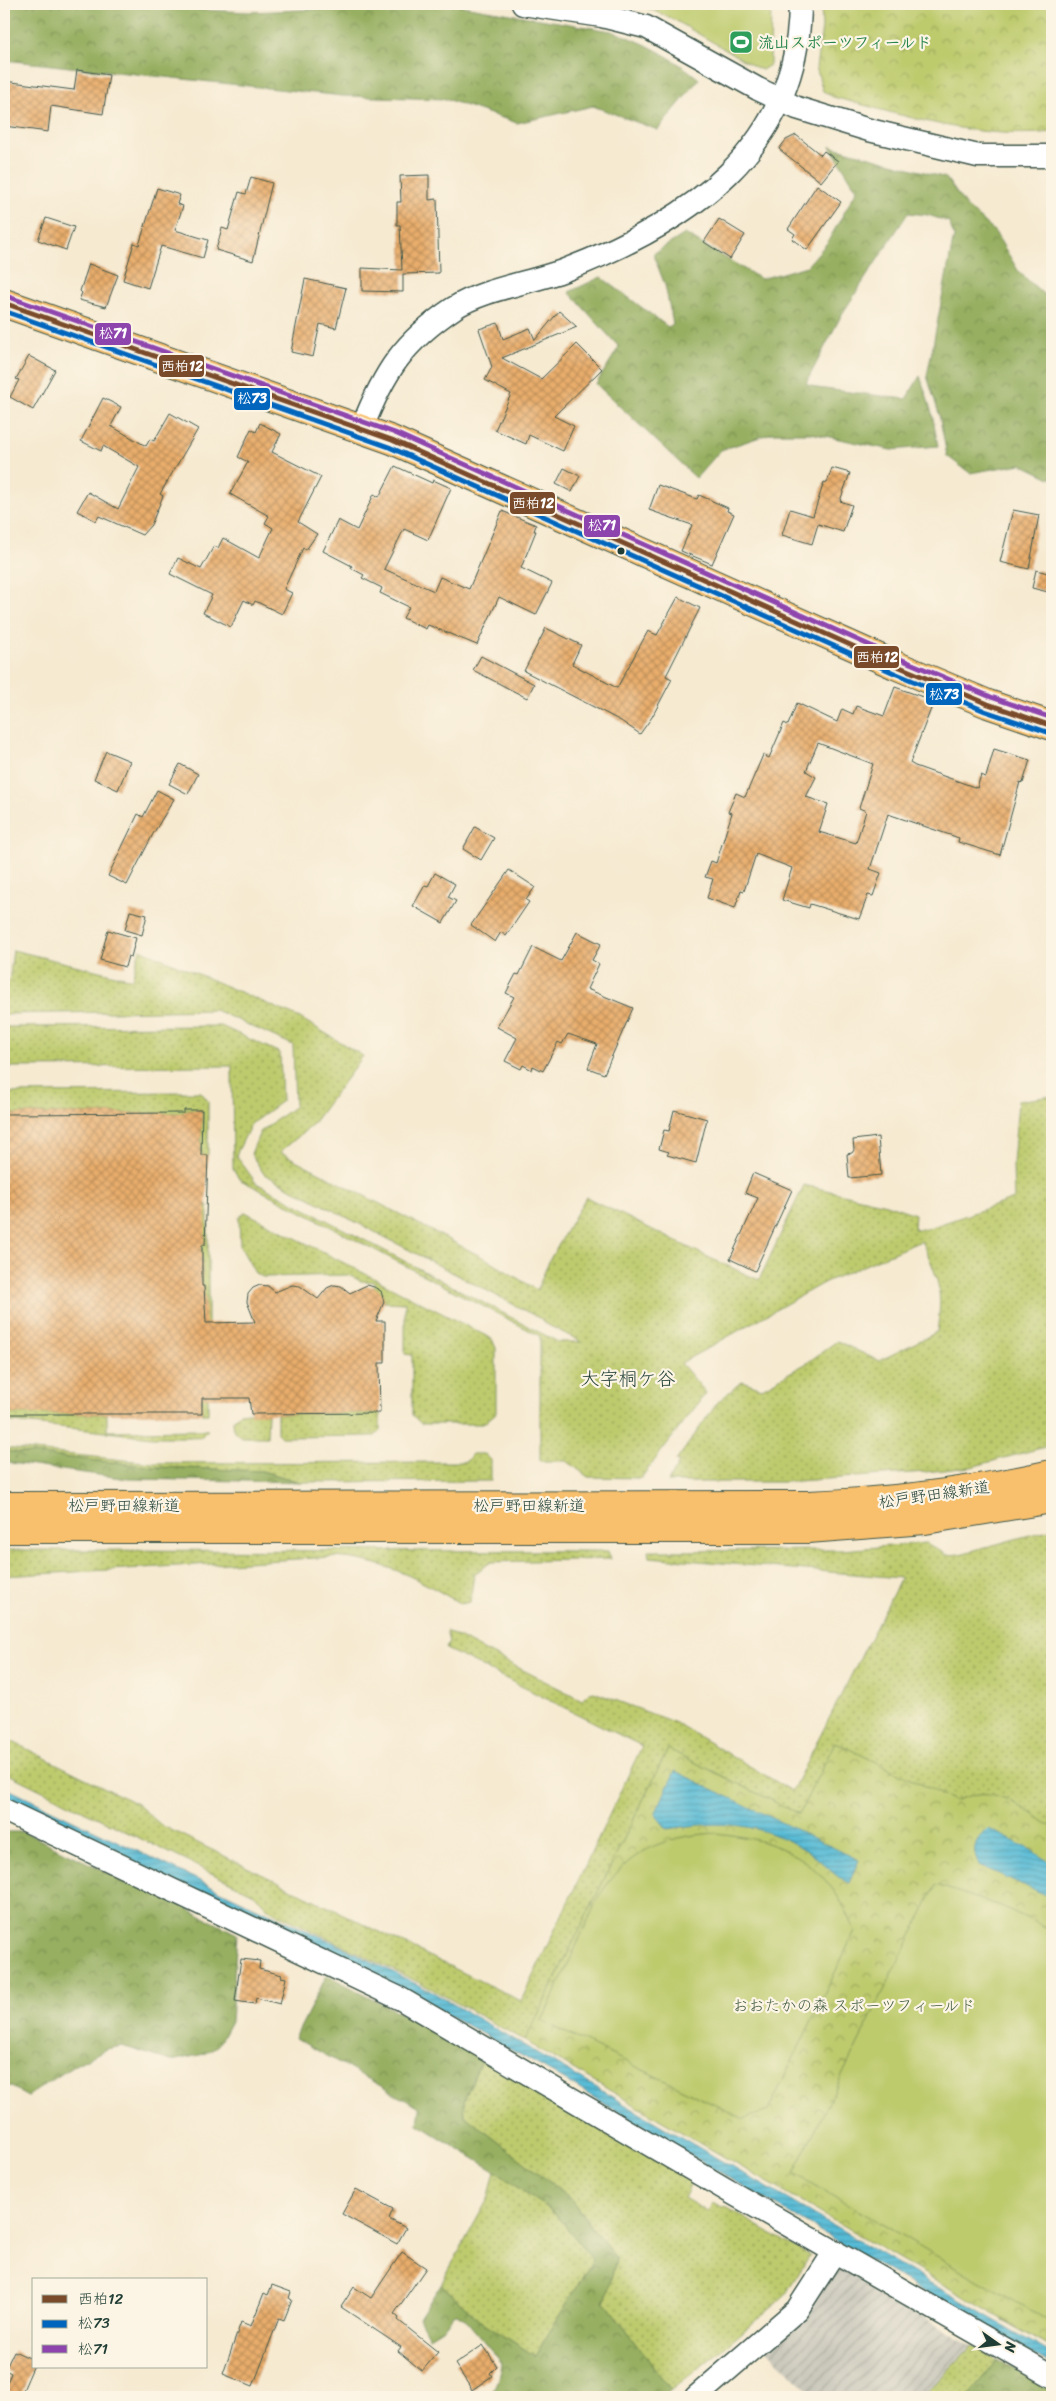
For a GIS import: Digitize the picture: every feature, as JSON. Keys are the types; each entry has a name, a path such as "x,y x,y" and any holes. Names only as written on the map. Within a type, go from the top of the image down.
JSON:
{"main road":[{"path":"4,303 362,428 439,459 577,524 895,665 1002,709 1052,726"},
{"name":"松戸野田線新道","path":"4,1506 808,1505 869,1502 924,1496 1052,1474"},
{"name":"松戸野田線新道","path":"4,1529 808,1529 925,1520 1052,1499"}],"street":[{"path":"523,4 602,16 646,27 781,101 822,116 978,156 1052,156"},
{"path":"362,428 384,376 400,353 428,327 456,307 489,293 566,270 619,245 685,210 708,194 726,176 767,124 781,101 796,53 800,4"},
{"path":"4,1810 401,1998 1052,2376"},
{"path":"4,1826 26,1821"},
{"path":"696,2397 797,2310 835,2251"}],"shaded area":[{"path":"844,2268 972,2346 922,2397 816,2397 766,2350 834,2270"}],"green space":[{"path":"4,4 159,4 202,10 250,12 451,4 611,31 658,51 699,79 658,130 593,106 517,123 446,99 343,96 4,60"},
{"name":"流山スポーツフィールド","path":"638,4 771,4 770,65 762,70 757,68 673,19"},
{"path":"821,4 1052,4 1052,132 996,133 941,125 833,97 823,91 816,67 822,28"},
{"path":"830,146 946,178 966,206 995,232 1019,272 1052,302 1052,479 1021,464 970,473 947,456 939,414 927,376 954,236 949,222 928,215 908,213 842,314 806,383 817,388 906,399 920,376 932,413 938,446 891,450 811,433 772,433 721,450 696,478 596,384 619,347 569,292 601,277 668,327 673,324 665,285 653,254 685,234 761,279 807,266 827,243 857,190"},
{"path":"140,949 300,1018 363,1056 312,1125 280,1152 488,1260 537,1290 550,1259 586,1197 759,1280 804,1185 886,1204 915,1214 914,1229 926,1229 1014,1199 1013,1164 1018,1101 1052,1096 1052,1445 971,1467 925,1472 784,1482 668,1482 679,1462 676,1461 718,1402 742,1381 762,1388 807,1363 837,1341 879,1361 937,1332 940,1306 938,1285 932,1264 921,1241 825,1282 681,1363 706,1393 641,1478 588,1477 567,1461 540,1461 540,1336 239,1179 233,1168 232,1066 4,1067 4,1027 221,1026 280,1053 282,1101 251,1124 236,1155 256,1183 558,1342 582,1342 264,1174 251,1154 260,1132 295,1106 293,1045 215,1010 4,1014 4,982 9,982 13,950 132,979"},
{"path":"201,1092 208,1101 208,1155 201,1155 202,1110 184,1110 184,1113 4,1114 4,1093"},
{"path":"202,1205 208,1205 208,1414 202,1414 205,1298 204,1286 202,1286 202,1245 205,1245"},
{"path":"245,1212 492,1339 496,1348 496,1413 483,1424 421,1424 412,1415 412,1355 405,1354 405,1303 384,1302 381,1292 374,1287 375,1282 361,1281 348,1275 263,1277 255,1273 240,1246 239,1217"},
{"path":"240,1413 268,1414 267,1437 241,1437 234,1431 233,1420"},
{"path":"380,1413 380,1431 375,1436 281,1437 277,1433 277,1414"},
{"path":"4,1414 107,1414 107,1431 208,1430 201,1437 152,1437 4,1421"},
{"path":"4,1448 154,1463 466,1462 472,1454 485,1454 491,1460 491,1481 300,1482 262,1471 156,1467 4,1451"},
{"path":"4,1451 156,1467 262,1471 300,1482 128,1479 4,1462"},
{"path":"1052,1529 1052,2348 1002,2320 799,1814 668,1750 525,2041 430,1988 270,1910 254,1894 4,1772 4,1750 9,1740 137,1804 161,1825 521,2001 642,1746 446,1649 449,1642 446,1631 582,1700 591,1691 676,1723 792,1791 901,1578 649,1557 648,1551 842,1550 926,1543 947,1555 960,1554"},
{"path":"4,1550 608,1551 611,1559 491,1562 474,1574 470,1602 461,1604 415,1578 385,1566 351,1559 332,1557 4,1576"},
{"name":"おおたかの森 スポーツフィールド","path":"835,1742 955,1801 978,1794 997,1796 1017,1805 1052,1827 1052,2348 525,2041 668,1749 799,1814"},
{"path":"4,1832 24,1832 113,1875 141,1885 237,1934 231,2021 218,2045 204,2054 171,2061 122,2046 106,2049 75,2065 28,2096 4,2083"},
{"path":"715,1833 740,1836 763,1842 783,1849 802,1860 818,1872 832,1888 855,1931 768,2111 744,2119 542,2021 599,1896 610,1880 622,1867 648,1849 679,1838"},
{"path":"936,1885 1001,1906 1052,1930 1052,2323 794,2173"},
{"path":"327,1975 483,2056 464,2100 465,2116 570,2198 616,2259 605,2302 671,2390 661,2397 490,2397 501,2372 502,2363 465,2319 455,2313 442,2329 429,2337 419,2318 441,2284 478,2319 535,2356 593,2260 556,2214 495,2171 418,2124 420,2108 295,2038"},
{"path":"483,2056 693,2181 684,2198 708,2212 712,2203 722,2208 726,2207 810,2256 785,2295 723,2349 671,2390 605,2302 616,2259 570,2198 465,2116 464,2100"},
{"path":"495,2171 556,2214 593,2260 535,2356 478,2319 441,2284 489,2197"},
{"path":"972,2346 998,2360 968,2397 922,2397"},
{"path":"998,2360 1052,2389 1052,2397 968,2397"}],"water":[{"path":"675,1771 859,1860 849,1883 809,1852 774,1834 757,1829 724,1824 667,1829 655,1814"},
{"path":"4,1787 244,1902 339,1945 436,1994 1052,2354 1052,2366 725,2176 551,2072 432,2006 4,1800"},
{"path":"989,1829 1031,1850 1052,1864 1052,1898 979,1865 975,1854 975,1845 980,1837"}],"building":[{"path":"77,70 109,75 103,114 51,106 48,132 4,126 4,81 74,90"},
{"path":"796,135 821,155 824,151 838,161 821,182 779,149 786,140"},
{"path":"429,175 429,200 437,199 439,273 403,274 403,292 362,291 362,268 402,270 400,225 397,225 397,202 401,202 400,176"},
{"path":"251,177 272,183 253,261 216,250 222,228 228,230 239,192 246,194"},
{"path":"817,185 841,202 807,250 792,239 795,234 788,229"},
{"path":"157,188 180,195 177,204 183,206 175,230 208,240 203,258 161,246 148,288 123,280 134,243 139,245"},
{"path":"46,218 74,227 66,250 38,240"},
{"path":"719,219 745,235 730,259 704,242"},
{"path":"89,264 118,275 106,307 79,300"},
{"path":"305,279 346,288 336,328 320,324 313,357 291,352"},
{"path":"559,311 577,327 502,358 541,379 577,344 602,369 554,416 574,426 563,451 529,435 526,444 495,430 511,394 485,380 492,367 479,329 498,323 503,339 530,328 535,340"},
{"path":"29,356 55,370 33,410 10,397 19,380 16,379"},
{"path":"103,398 121,407 111,426 146,446 150,439 154,441 170,413 198,429 160,494 163,496 151,525 142,535 99,516 96,521 77,511 88,492 118,509 139,467 103,446 101,451 81,441"},
{"path":"260,423 281,434 272,452 321,477 298,522 317,534 306,550 303,548 284,589 292,593 282,614 255,601 253,605 244,600 231,627 203,613 212,595 170,574 178,558 201,569 214,546 218,548 223,538 259,558 273,528 265,523 269,516 230,494 248,462 238,457 251,429 256,432"},
{"path":"395,466 432,483 433,480 451,488 428,540 404,529 384,569 434,591 440,577 469,589 502,511 536,525 534,531 536,531 521,568 552,583 536,615 499,597 477,645 428,625 426,629 403,618 409,607 380,593 382,588 362,578 364,575 351,568 352,566 323,551 338,520 357,530 374,494 379,497"},
{"path":"564,468 580,476 572,492 556,484"},
{"path":"832,468 850,473 840,501 852,505 843,532 818,524 812,544 782,535 790,509 813,516 824,482 827,483"},
{"path":"658,485 697,499 699,495 728,508 727,511 734,514 712,564 681,551 692,525 649,510"},
{"path":"1013,510 1039,515 1029,569 1000,562"},
{"path":"1036,570 1052,574 1052,593 1032,588"},
{"path":"678,597 700,608 666,676 672,679 652,717 640,734 621,721 524,671 546,628 581,645 572,664 617,688 648,631 657,635"},
{"path":"481,656 534,684 527,698 473,670"},
{"path":"895,687 934,701 910,763 977,788 981,775 986,777 994,749 1030,760 1023,783 1020,782 1000,855 958,842 959,838 888,814 870,869 881,873 873,896 868,895 859,919 810,904 809,908 782,900 792,868 756,854 744,891 741,890 735,908 707,898 713,879 705,877 711,861 716,863 732,813 728,812 736,793 745,797 763,755 769,758 784,723 788,725 797,703 837,722 842,709 853,714 856,706 884,716","holes":["818,743 873,764 859,808 866,811 856,843 819,832 828,804 806,797 816,777 806,771"]},
{"path":"106,751 130,761 118,790 94,779"},
{"path":"180,764 198,774 188,794 169,784"},
{"path":"157,790 174,799 153,834 127,885 108,876 138,814 143,817"},
{"path":"475,827 494,838 481,860 463,849"},
{"path":"509,870 535,887 526,900 529,902 506,936 501,932 495,942 471,925"},
{"path":"435,873 455,884 448,897 456,901 443,923 413,906 425,885 428,886"},
{"path":"130,911 147,915 142,935 125,930"},
{"path":"108,930 136,938 131,957 128,956 125,967 100,960"},
{"path":"577,932 601,944 592,960 599,964 587,989 633,1008 604,1074 588,1068 597,1044 568,1034 562,1044 558,1042 543,1071 533,1066 532,1070 523,1065 521,1069 505,1061 517,1038 497,1027 514,997 506,993 516,974 519,975 533,947 561,961"},
{"path":"184,1110 202,1110 201,1155 208,1155 205,1245 202,1245 202,1286 204,1286 206,1323 255,1322 247,1302 248,1294 253,1288 260,1285 268,1286 275,1292 292,1285 300,1286 318,1299 327,1288 334,1285 341,1286 350,1293 367,1285 374,1287 381,1291 384,1302 376,1321 385,1321 385,1363 379,1363 380,1413 251,1414 249,1398 202,1398 202,1414 4,1414 4,1114 184,1113"},
{"path":"674,1110 707,1119 696,1163 667,1155 669,1152 659,1149 664,1130 669,1131"},
{"path":"878,1137 881,1175 849,1178 847,1154 852,1153 854,1150 853,1140"},
{"path":"753,1173 792,1190 755,1271 730,1259 758,1198 745,1193"},
{"path":"241,1959 260,1961 259,1969 282,1975 281,1977 286,1978 280,2004 256,1998 255,2004 235,2001"},
{"path":"356,2189 393,2209 389,2219 406,2228 397,2244 342,2214"},
{"path":"402,2252 426,2268 394,2314 399,2318 398,2320 438,2352 422,2371 398,2351 401,2347 341,2307 354,2287 371,2298"},
{"path":"272,2285 291,2292 289,2298 292,2300 284,2320 279,2318 253,2386 223,2374 241,2322 251,2326 264,2293 268,2295"},
{"path":"483,2345 497,2366 490,2373 492,2376 472,2390 455,2364"},
{"path":"14,2351 32,2359 33,2368 20,2397 4,2390 11,2373 5,2370"}],"transit line":[{"name":"松71","path":"6,296 395,433 898,658 991,697 1052,718"},
{"name":"西柏12","path":"4,303 392,440 895,665 988,704 1052,726"},
{"name":"松73","path":"4,311 389,447 892,672 985,711 1050,733"}],"place":[{"name":"流山スポーツフィールド","path":"741,42"}],"district":[{"name":"大字桐ケ谷","path":"628,1378"}]}
